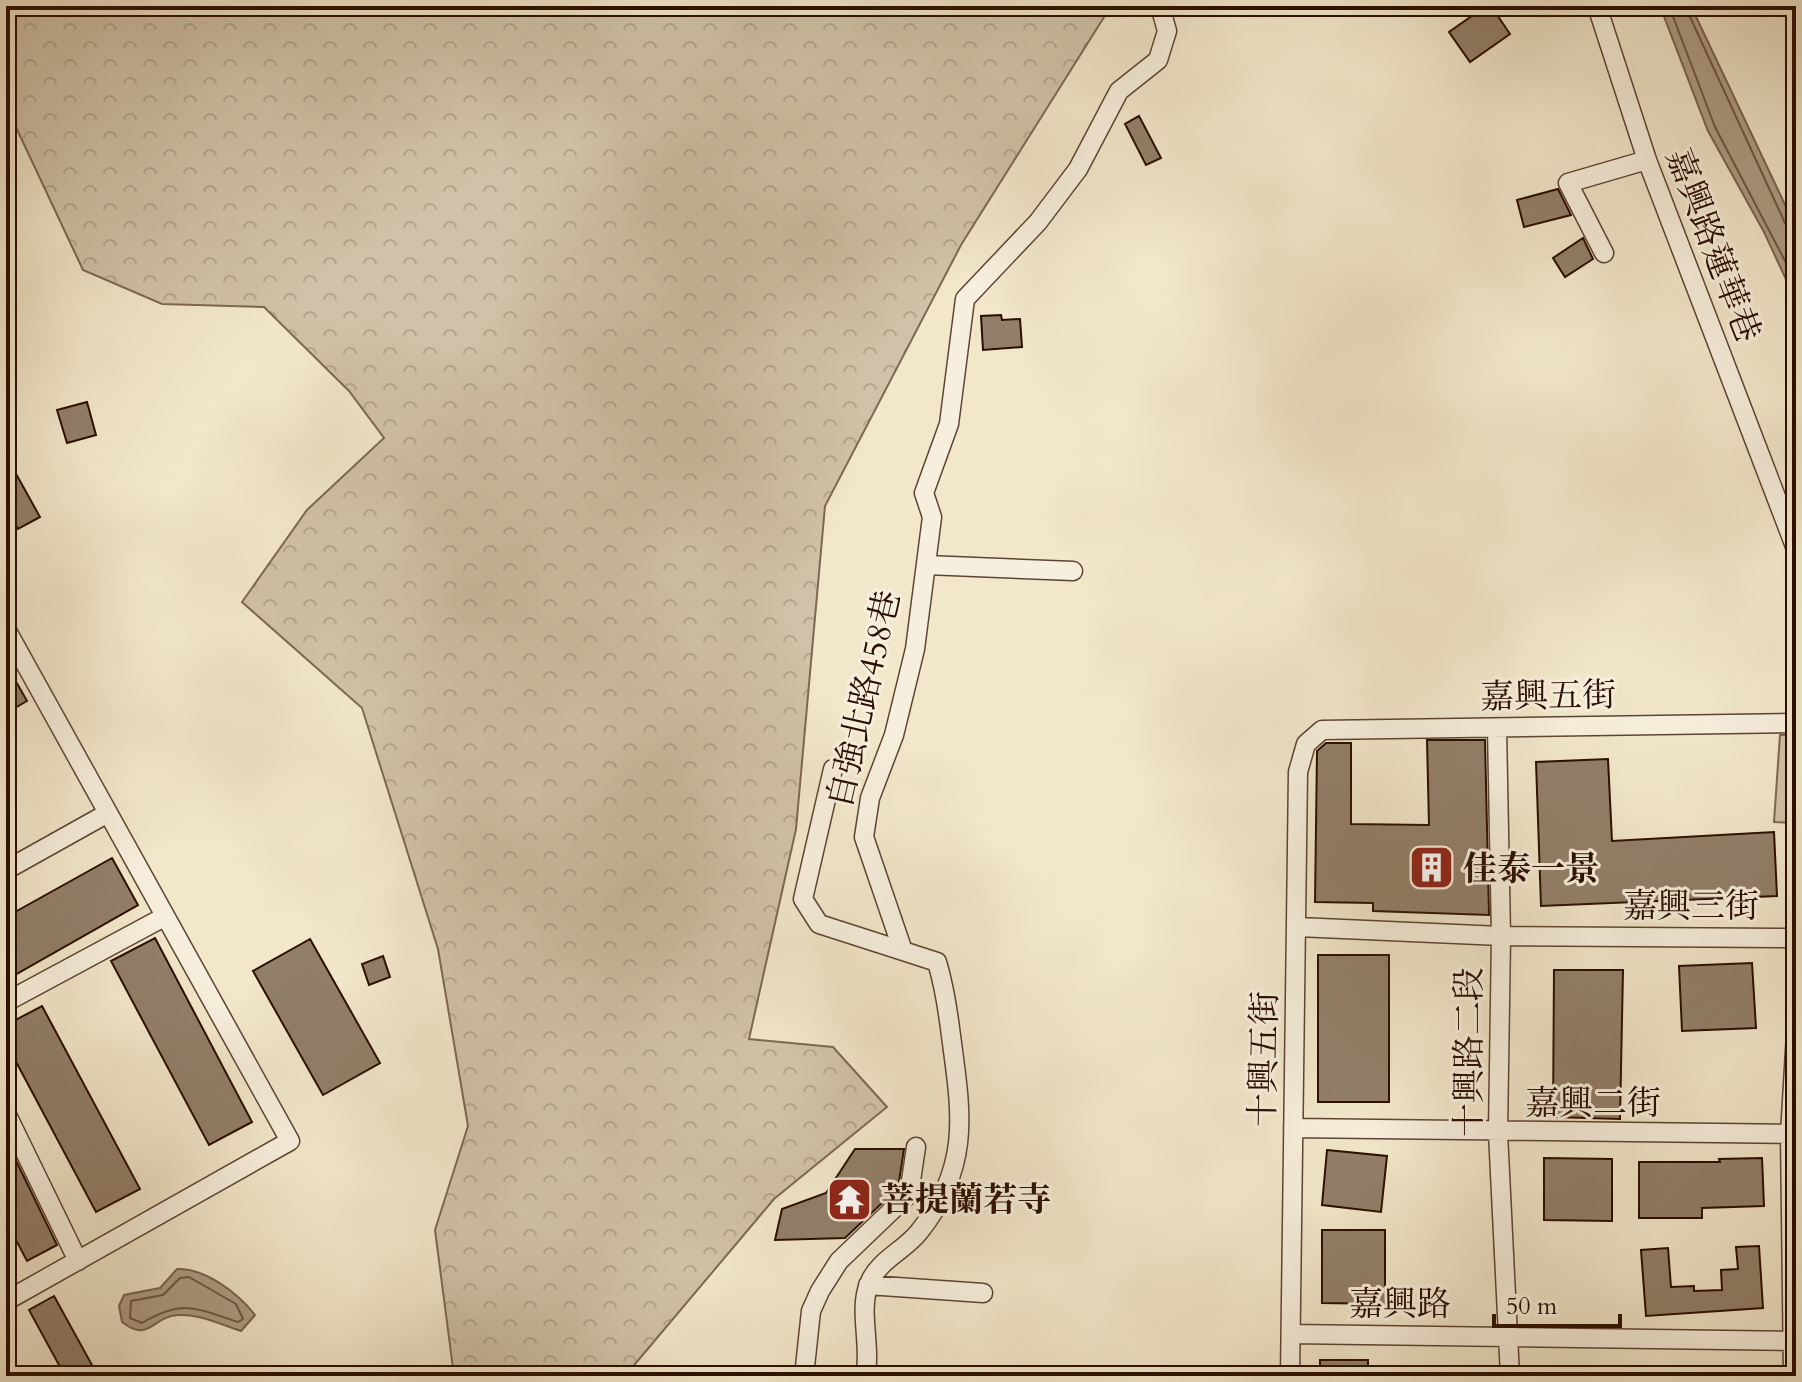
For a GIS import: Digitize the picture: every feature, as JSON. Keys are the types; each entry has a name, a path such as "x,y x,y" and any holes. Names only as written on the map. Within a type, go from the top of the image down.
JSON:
{"street":[{"name":"自強北路458巷","path":"903,951 864,837 870,798 894,735 915,649 932,517 924,493 949,424 965,299 1038,222 1078,169 1119,91 1158,60 1167,31 1160,6"},
{"name":"嘉興路蓮華巷","path":"1597,6 1647,160 1796,549"},
{"path":"1604,253 1568,183 1647,160"},
{"path":"926,565 1073,571"},
{"path":"6,629 290,1141 6,1301"},
{"name":"嘉興五街","path":"1306,744 1322,730 1796,723"},
{"name":"十興路二段","path":"1497,728 1501,936 1498,1133 1510,1376"},
{"name":"十興五街","path":"1290,1376 1298,772 1306,744"},
{"path":"833,769 803,899 819,924 937,962 948,998 958,1070 961,1138 956,1164 919,1233 885,1261 868,1285 865,1376"},
{"path":"6,870 108,813"},
{"path":"6,1002 164,917"},
{"name":"嘉興三街","path":"1298,927 1501,936 1796,938"},
{"path":"1793,1376 1796,1034"},
{"path":"6,1113 78,1261"},
{"name":"嘉興二街","path":"1293,1128 1498,1133 1793,1134"},
{"path":"804,1376 811,1311 820,1291 839,1261 909,1194 916,1147"},
{"path":"868,1285 983,1293"},
{"name":"嘉興路","path":"1291,1334 1508,1335 1794,1342"}],"green space":[{"path":"6,6 1111,6 961,245 825,506 796,829 749,1039 833,1047 887,1107 774,1199 625,1376 454,1376 435,1230 468,1126 438,949 362,708 242,602 307,510 384,438 349,391 264,307 162,304 83,270 6,106"},
{"path":"1780,735 1796,735 1796,823 1774,822"}],"water":[{"path":"1660,6 1691,6 1796,228 1796,301 1764,232 1708,131"},
{"path":"177,1269 210,1277 240,1298 255,1315 241,1331 187,1315 170,1316 139,1330 122,1322 119,1306 124,1295 160,1288"}],"building":[{"path":"1486,6 1491,6 1510,34 1470,62 1449,32"},
{"path":"1139,116 1161,158 1146,165 1125,124"},
{"path":"1558,189 1571,215 1524,227 1517,200"},
{"path":"1583,238 1593,259 1565,277 1553,258"},
{"path":"1001,315 1002,320 1020,319 1022,347 983,350 981,316"},
{"path":"87,402 96,435 67,443 57,410"},
{"path":"15,472 40,517 18,529 6,507 6,476"},
{"path":"6,664 27,701 6,713"},
{"name":"佳泰一景","path":"1427,740 1485,740 1489,915 1373,911 1373,903 1315,902 1317,751 1326,743 1351,743 1351,824 1429,825"},
{"path":"1608,759 1612,841 1774,832 1777,896 1541,906 1536,762"},
{"path":"112,858 138,905 6,980 6,917"},
{"path":"155,938 252,1122 209,1145 111,961"},
{"path":"310,939 380,1063 323,1095 253,971"},
{"path":"1318,955 1389,955 1389,1102 1318,1102"},
{"path":"383,956 390,977 369,985 362,964"},
{"path":"1752,963 1756,1028 1682,1031 1679,966"},
{"path":"1554,970 1623,970 1620,1119 1553,1117"},
{"path":"42,1006 140,1189 96,1212 6,1043 6,1025"},
{"path":"6,1140 57,1245 27,1261 6,1221"},
{"name":"菩提蘭若寺","path":"855,1149 904,1149 898,1188 845,1238 775,1240 782,1209 826,1193"},
{"path":"1327,1150 1387,1156 1381,1212 1322,1205"},
{"path":"1544,1158 1612,1159 1612,1221 1544,1220"},
{"path":"1762,1158 1764,1206 1702,1208 1702,1218 1639,1218 1639,1162 1720,1162 1719,1159"},
{"path":"1322,1230 1385,1230 1385,1304 1322,1303"},
{"path":"1759,1246 1763,1308 1646,1316 1641,1250 1668,1248 1671,1287 1694,1286 1694,1291 1722,1290 1721,1270 1738,1269 1736,1247"},
{"path":"54,1296 98,1376 65,1376 29,1310"},
{"path":"1320,1360 1368,1360 1368,1376 1320,1376"}],"place":[{"name":"佳泰一景","path":"1432,868"},
{"name":"菩提蘭若寺","path":"850,1199"}]}
